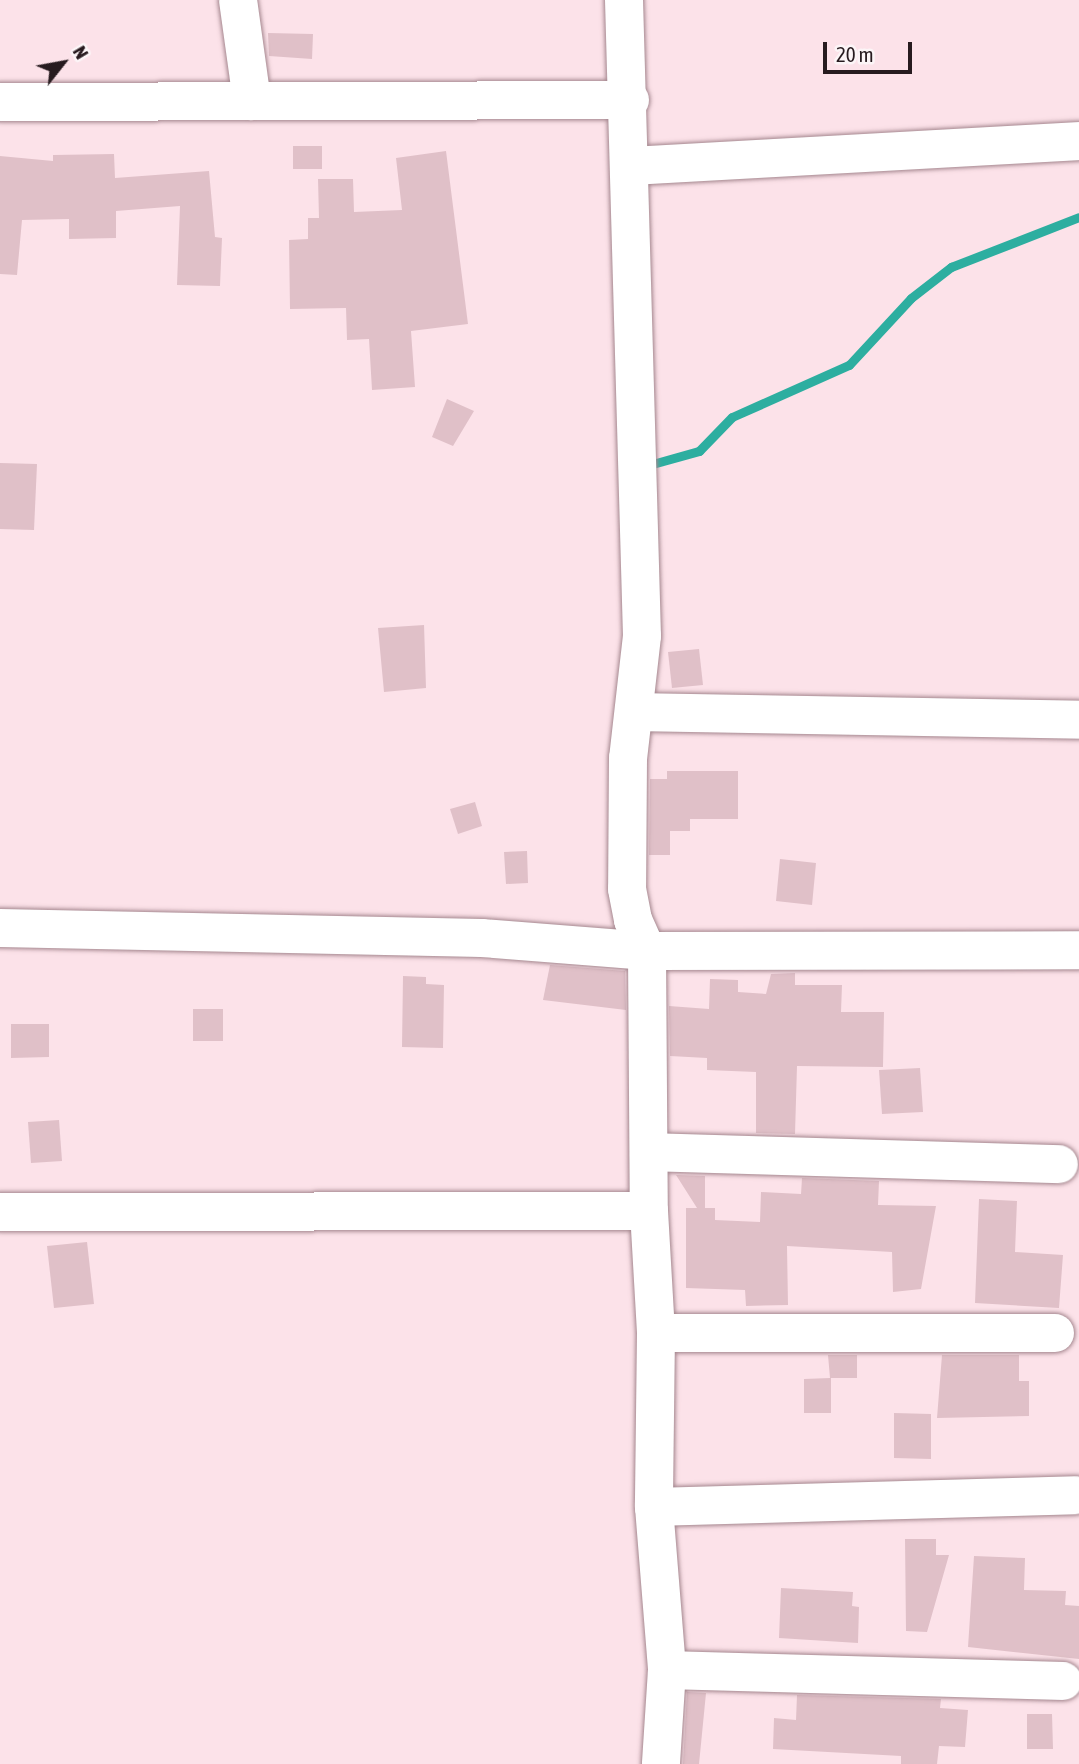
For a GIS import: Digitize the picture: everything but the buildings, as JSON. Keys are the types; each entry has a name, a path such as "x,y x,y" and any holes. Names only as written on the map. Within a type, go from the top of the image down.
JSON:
{"street":[{"path":"238,0 252,101"},
{"path":"624,0 632,166 642,636 637,712 628,758 627,889 634,920 647,951 649,1211 656,1333 654,1507 667,1670 661,1764"},
{"path":"0,102 630,100"},
{"path":"632,166 1079,141"},
{"path":"637,712 1079,720"},
{"path":"0,928 482,937 647,951 1079,950"},
{"path":"649,1153 1059,1164"},
{"path":"0,1212 649,1211"},
{"path":"656,1333 1055,1333"},
{"path":"654,1507 1075,1494"},
{"path":"667,1670 1063,1681"}],"waterway":[{"path":"656,463 699,451 732,417 849,365 911,298 951,267 1079,217"}]}
